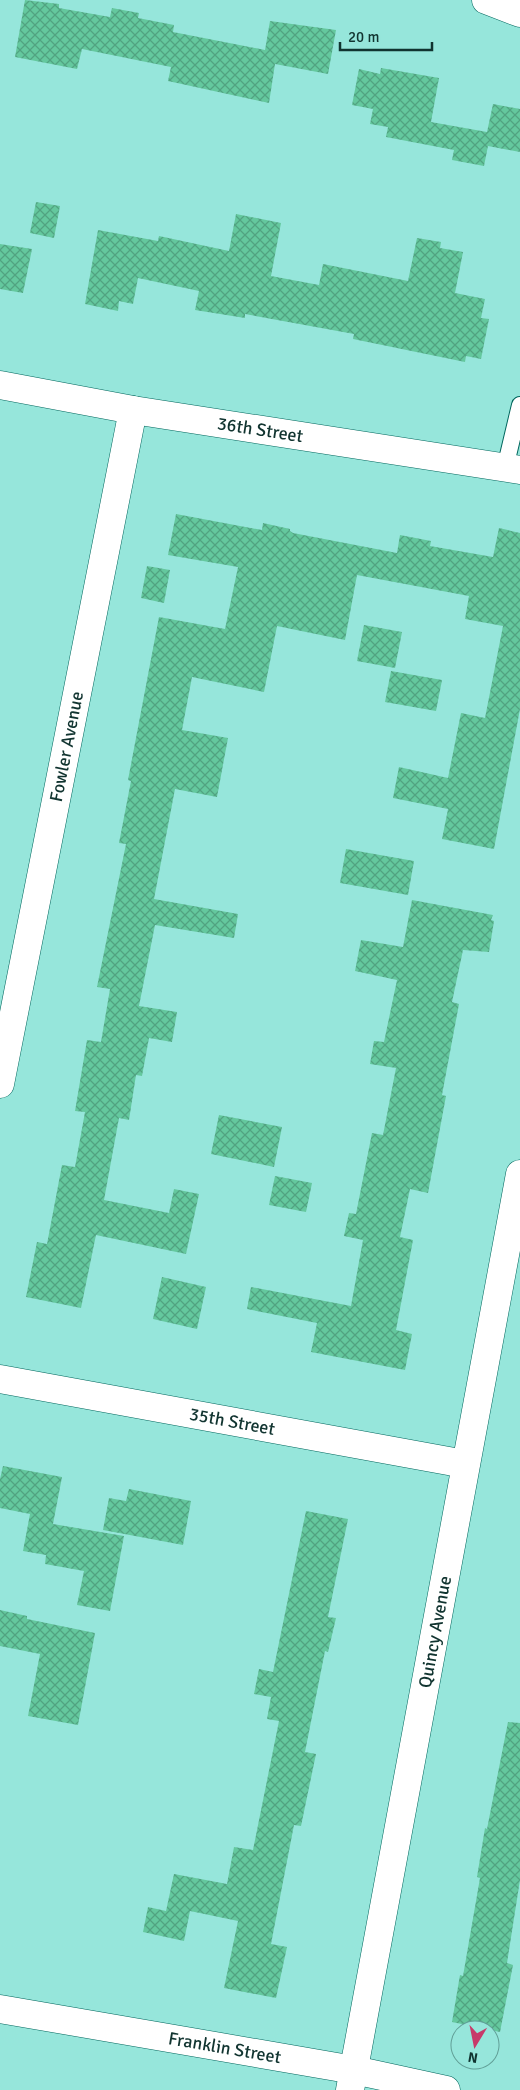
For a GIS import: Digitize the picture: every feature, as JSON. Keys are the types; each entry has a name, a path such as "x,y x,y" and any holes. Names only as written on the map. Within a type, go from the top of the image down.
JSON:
{"street":[{"path":"486,0 520,13"},
{"name":"36th Street","path":"0,385 133,410 513,469"},
{"name":"Fowler Avenue","path":"0,1084 133,410"},
{"name":"Quincy Avenue","path":"352,2080 520,1174"},
{"name":"35th Street","path":"0,1379 465,1464"},
{"name":"Franklin Street","path":"0,2009 352,2080 446,2090"}],"lane":[{"path":"513,469 520,405"}],"building":[{"path":"25,0 59,4 59,8 110,17 112,8 139,13 138,18 174,25 173,32 265,50 270,21 336,30 328,74 275,64 269,103 168,81 171,67 82,49 77,69 15,57"},
{"path":"381,68 439,78 431,122 487,132 493,104 520,109 520,152 488,146 484,166 452,160 454,150 386,137 388,127 370,124 373,109 352,105 359,69 380,74"},
{"path":"36,202 60,206 54,238 30,233"},
{"path":"236,214 281,223 271,276 319,285 323,264 408,281 417,238 441,242 440,248 463,252 455,293 485,299 481,318 489,319 481,359 466,356 465,362 353,339 354,334 245,314 245,318 195,310 199,291 138,278 133,304 119,301 118,311 85,304 98,230 158,241 159,236 229,251"},
{"path":"0,244 32,249 23,293 0,289"},
{"path":"176,514 262,530 263,523 290,529 293,533 397,553 400,535 431,541 430,546 493,557 499,528 520,533 520,709 494,849 442,839 448,809 393,798 399,767 448,778 461,713 485,718 503,626 465,619 469,596 357,575 345,640 277,626 264,692 192,677 182,730 228,738 217,797 175,789 154,899 238,914 234,938 155,925 139,1006 177,1012 172,1042 149,1038 142,1076 136,1075 129,1120 119,1118 104,1200 169,1213 174,1189 199,1194 186,1254 96,1235 81,1308 26,1297 37,1242 47,1244 62,1165 75,1167 85,1112 75,1111 87,1040 101,1042 110,989 97,987 126,844 119,843 131,781 128,780 159,617 225,629 238,567 168,555"},
{"path":"147,566 170,570 164,603 141,598"},
{"path":"364,625 402,632 395,668 357,661"},
{"path":"391,671 442,680 436,711 385,702"},
{"path":"346,849 414,861 408,895 340,883"},
{"path":"412,900 493,915 491,920 494,921 489,952 463,950 452,1002 459,1004 442,1095 446,1096 428,1193 410,1189 400,1237 413,1240 396,1330 412,1334 405,1370 311,1352 317,1323 247,1309 251,1287 351,1306 363,1240 344,1236 349,1213 356,1214 372,1133 383,1135 396,1068 370,1064 374,1041 384,1042 397,980 355,971 361,940 403,947"},
{"path":"219,1115 282,1127 274,1167 211,1154"},
{"path":"275,1176 312,1183 306,1212 269,1205"},
{"path":"162,1277 206,1287 197,1329 153,1319"},
{"path":"3,1466 62,1477 53,1524 124,1536 110,1611 77,1605 84,1571 45,1564 46,1555 23,1551 30,1514 0,1508 0,1479"},
{"path":"129,1489 191,1501 183,1545 103,1530 109,1498 126,1501"},
{"path":"306,1511 348,1519 328,1617 336,1618 328,1652 325,1651 305,1752 316,1754 301,1826 294,1825 271,1944 287,1947 276,1998 224,1988 238,1921 190,1911 184,1941 143,1932 148,1907 166,1911 174,1874 227,1884 234,1847 253,1850 279,1721 267,1719 271,1697 254,1694 259,1669 273,1672"},
{"path":"0,1610 27,1616 27,1619 95,1633 78,1725 28,1716 40,1654 0,1646"},
{"path":"508,1722 520,1723 520,1880 507,1963 513,1965 500,2032 500,2020 452,2020 460,1975 463,1976 480,1878 477,1877 485,1828 487,1829"}]}
